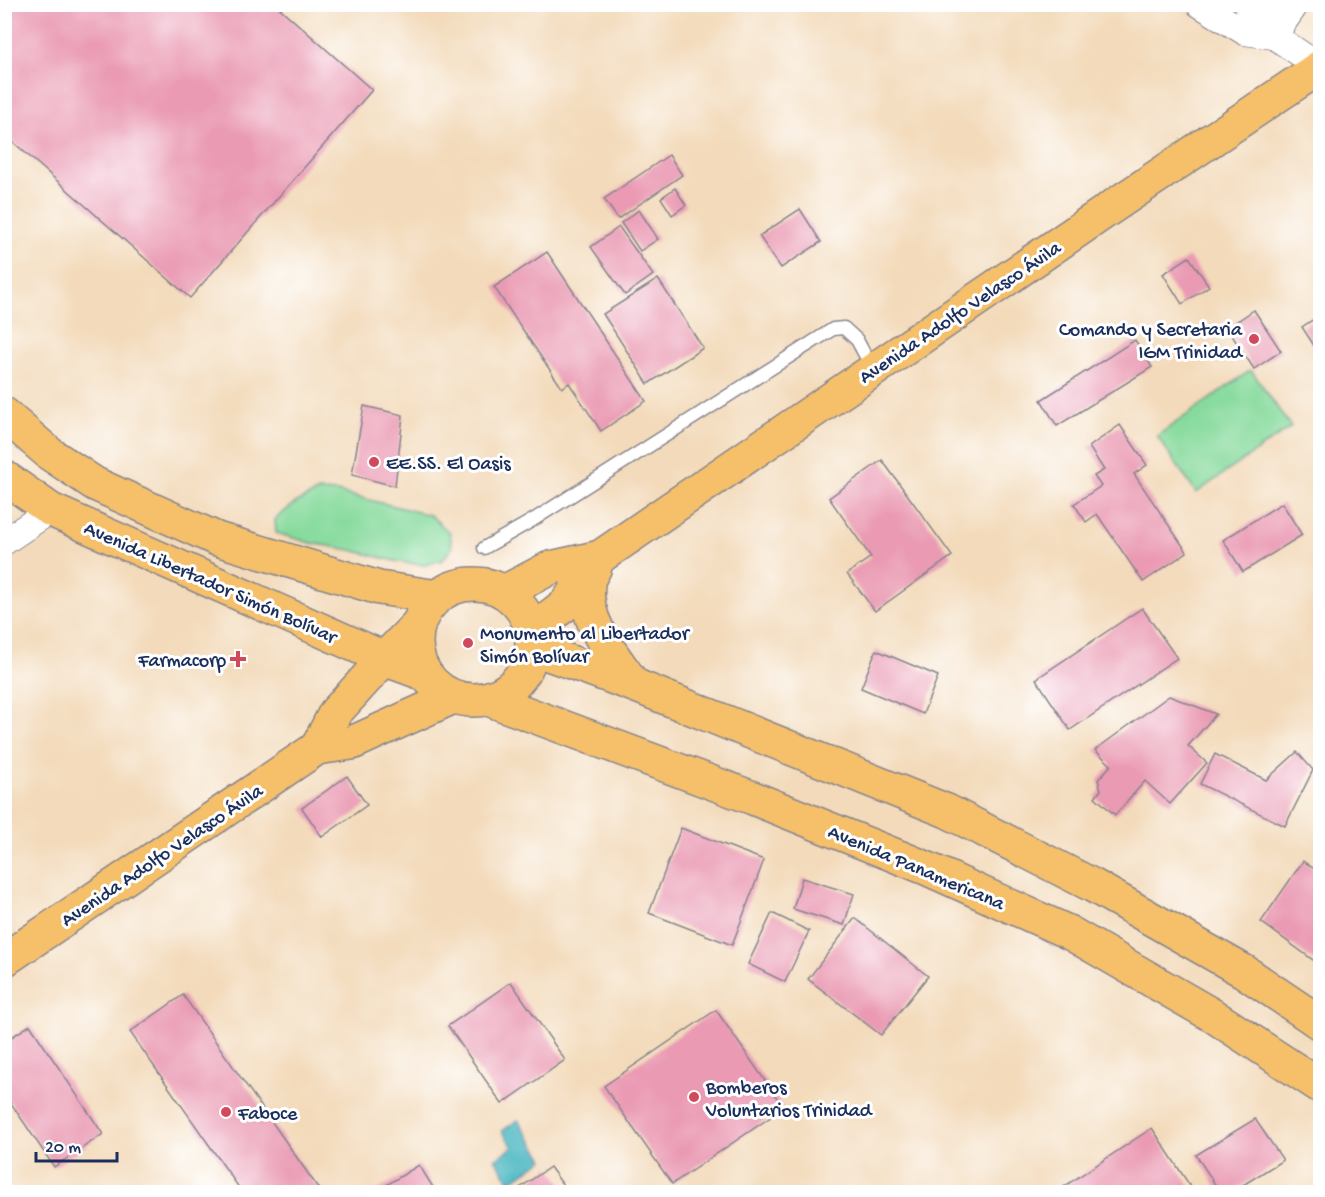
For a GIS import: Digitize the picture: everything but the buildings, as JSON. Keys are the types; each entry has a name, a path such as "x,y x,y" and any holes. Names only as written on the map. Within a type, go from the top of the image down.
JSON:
{"main road":[{"name":"Avenida Adolfo Velasco Ávila","path":"532,640 566,604 600,557 1320,67"},
{"name":"Avenida Libertador Simón Bolívar","path":"4,414 50,454 95,484 217,539 379,588 438,597"},
{"name":"Avenida Libertador Simón Bolívar","path":"4,477 51,510 384,658 425,674"},
{"name":"Avenida Adolfo Velasco Ávila","path":"504,592 550,568 600,557"},
{"path":"600,557 588,583 591,614 607,646 634,685"},
{"path":"475,584 504,592 516,602 525,615 532,640 528,666 518,681 505,692 488,699 470,700 453,697 437,687 425,674 418,658 416,641 418,624 426,609 438,597 455,587 475,584"},
{"name":"Avenida Adolfo Velasco Ávila","path":"317,748 335,713 418,624"},
{"path":"532,640 634,685 947,811 1102,891 1245,972 1320,1023"},
{"name":"Avenida Adolfo Velasco Ávila","path":"4,960 317,748 352,743 453,697"},
{"name":"Avenida Panamericana","path":"488,699 753,798 926,868 1070,933 1212,1015 1320,1086"}],"street":[{"path":"1198,4 1245,32 1274,36"},
{"path":"1247,4 1260,12 1274,36 1320,67"},
{"path":"1274,36 1297,5"},
{"path":"4,542 51,510"}],"lane":[{"path":"484,548 543,514 833,329 844,328 857,340 873,370"}],"green space":[{"path":"1251,370 1291,427 1196,493 1157,436"},
{"path":"319,491 337,492 430,515 450,533 452,548 442,560 425,565 399,562 276,533 275,519 297,502"}],"water":[{"path":"518,1120 544,1159 510,1182 495,1159 513,1147 502,1131"}],"place":[{"name":"Comando y Secretaria IGM Trinidad","path":"1254,339"},
{"name":"EE.SS. El Oasis","path":"374,462"},
{"name":"Monumento al Libertador Simón Bolívar","path":"468,643"},
{"name":"Farmacorp","path":"238,659"},
{"name":"Bomberos Voluntarios Trinidad","path":"694,1097"},
{"name":"Faboce","path":"226,1112"}]}
